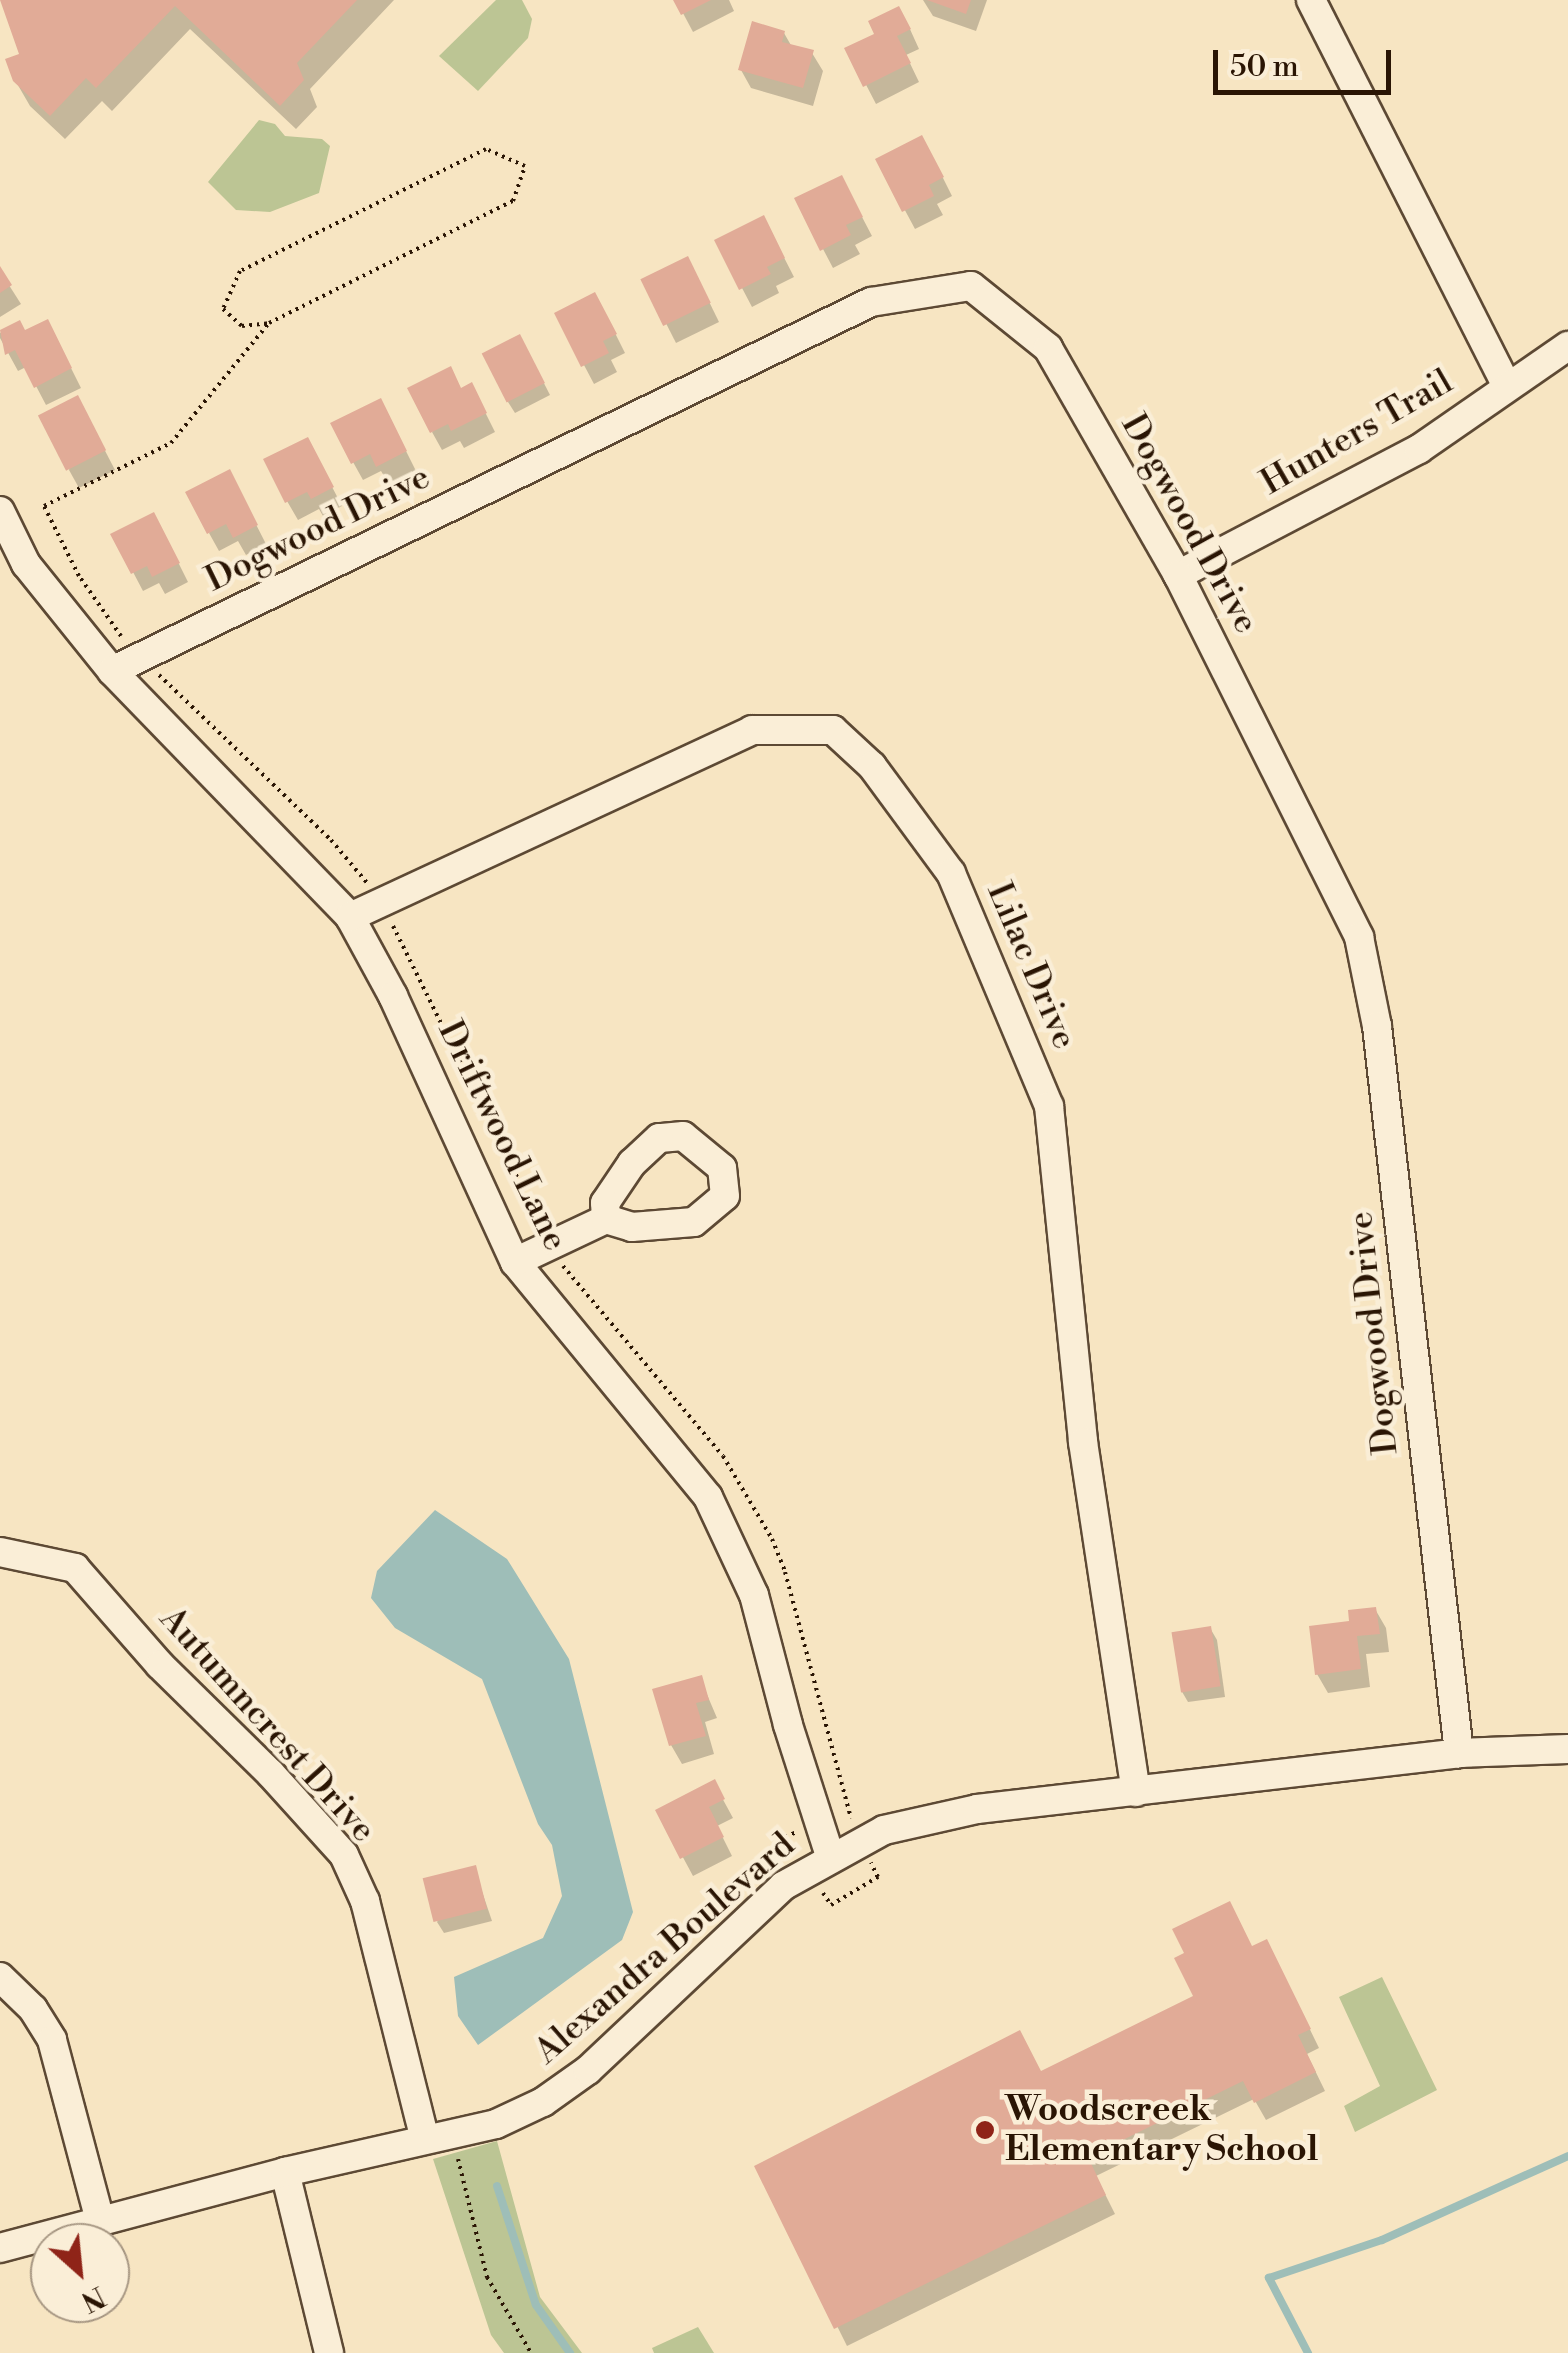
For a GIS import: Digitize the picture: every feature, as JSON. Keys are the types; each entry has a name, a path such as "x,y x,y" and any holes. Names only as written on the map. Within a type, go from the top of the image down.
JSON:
{"street":[{"path":"1311,0 1507,386"},
{"name":"Dogwood Drive","path":"112,671 871,302 972,286 1048,348 1178,575 1359,937 1377,1026 1460,1753"},
{"name":"Hunters Trail","path":"1178,575 1420,449 1568,346"},
{"name":"Driftwood Lane","path":"0,511 26,564 112,671 350,917 393,996 515,1262 708,1496 754,1595 817,1822 819,1863"},
{"name":"Lilac Drive","path":"350,917 752,730 833,730 872,766 951,872 1049,1106 1083,1442 1136,1792"},
{"path":"515,1262 606,1219"},
{"name":"Autumncrest Drive","path":"0,1552 75,1568 160,1665 270,1773 344,1855 365,1901 438,2137"},
{"name":"Alexandra Boulevard","path":"0,2248 286,2172 496,2124 543,2102 588,2070 783,1886 884,1830 977,1809 1460,1753 1568,1749"},
{"path":"0,1977 33,2009 52,2040 100,2220"},
{"path":"286,2172 330,2353"}],"path":[{"path":"269,323 242,326 223,310 240,271 486,149 525,166 513,201 269,323 170,443 44,506 79,576 139,658 331,840 380,902 551,1245 579,1289 723,1456 772,1539 785,1572 846,1807 878,1877 831,1905 819,1863 786,1838 817,1822"},
{"path":"438,2137 487,2277 531,2353"}],"green space":[{"path":"496,0 522,0 532,19 528,38 478,91 439,56"},
{"path":"259,120 275,124 285,136 322,139 330,146 319,193 270,212 236,210 208,182"},
{"path":"1382,1977 1437,2090 1355,2132 1344,2106 1380,2086 1339,1997"},
{"path":"497,2141 540,2297 582,2353 504,2353 491,2335 433,2159"},
{"path":"698,2327 714,2353 654,2353 652,2348"}],"water":[{"path":"435,1510 507,1559 569,1659 633,1912 622,1940 478,2045 458,2016 454,1977 543,1938 562,1896 552,1845 538,1824 482,1679 395,1628 371,1598 377,1571"}],"building":[{"path":"0,0 357,0 297,63 304,80 280,106 175,6 96,88 86,78 50,116 13,81 5,59 19,54"},
{"path":"673,0 711,0 681,15"},
{"path":"927,0 971,0 966,14"},
{"path":"899,6 911,29 897,36 911,63 863,87 844,48 874,34 868,21"},
{"path":"752,21 785,31 782,42 814,50 803,88 738,70"},
{"path":"922,135 944,177 929,185 934,196 902,212 875,159"},
{"path":"842,175 863,217 846,225 851,235 820,251 794,198"},
{"path":"764,215 785,258 767,267 771,274 739,290 714,240"},
{"path":"688,256 711,303 663,326 640,279"},
{"path":"0,266 12,285 0,293"},
{"path":"595,292 617,334 603,341 609,353 581,367 554,313"},
{"path":"48,319 72,368 34,388 15,350 5,355 0,330 20,320 25,330"},
{"path":"520,334 545,383 507,403 482,354"},
{"path":"451,366 461,388 472,382 487,413 451,431 448,424 430,433 407,388"},
{"path":"78,395 106,450 66,471 38,415"},
{"path":"381,398 407,451 376,467 370,454 351,464 330,423"},
{"path":"308,437 334,487 311,499 307,492 285,503 263,459"},
{"path":"230,469 258,525 233,538 226,524 207,534 185,492"},
{"path":"154,512 180,563 152,577 147,566 131,574 110,534"},
{"path":"1376,1607 1380,1634 1357,1636 1361,1669 1315,1675 1309,1626 1349,1621 1348,1610"},
{"path":"1211,1626 1221,1686 1181,1693 1171,1632"},
{"path":"702,1675 709,1700 696,1703 706,1736 669,1746 652,1689"},
{"path":"715,1779 725,1799 709,1807 724,1837 680,1859 655,1810"},
{"path":"476,1865 487,1909 434,1922 423,1878"},
{"name":"Woodscreek Elementary School","path":"1230,1901 1252,1946 1267,1939 1311,2029 1298,2035 1316,2072 1254,2103 1243,2081 1088,2157 1106,2195 834,2329 754,2166 1020,2030 1041,2071 1193,1996 1174,1958 1184,1953 1172,1929"}],"waterway":[{"path":"1308,2353 1269,2278 1382,2240 1568,2156"},
{"path":"497,2186 536,2305 570,2353"}],"place":[{"name":"Woodscreek Elementary School","path":"985,2130"}]}
